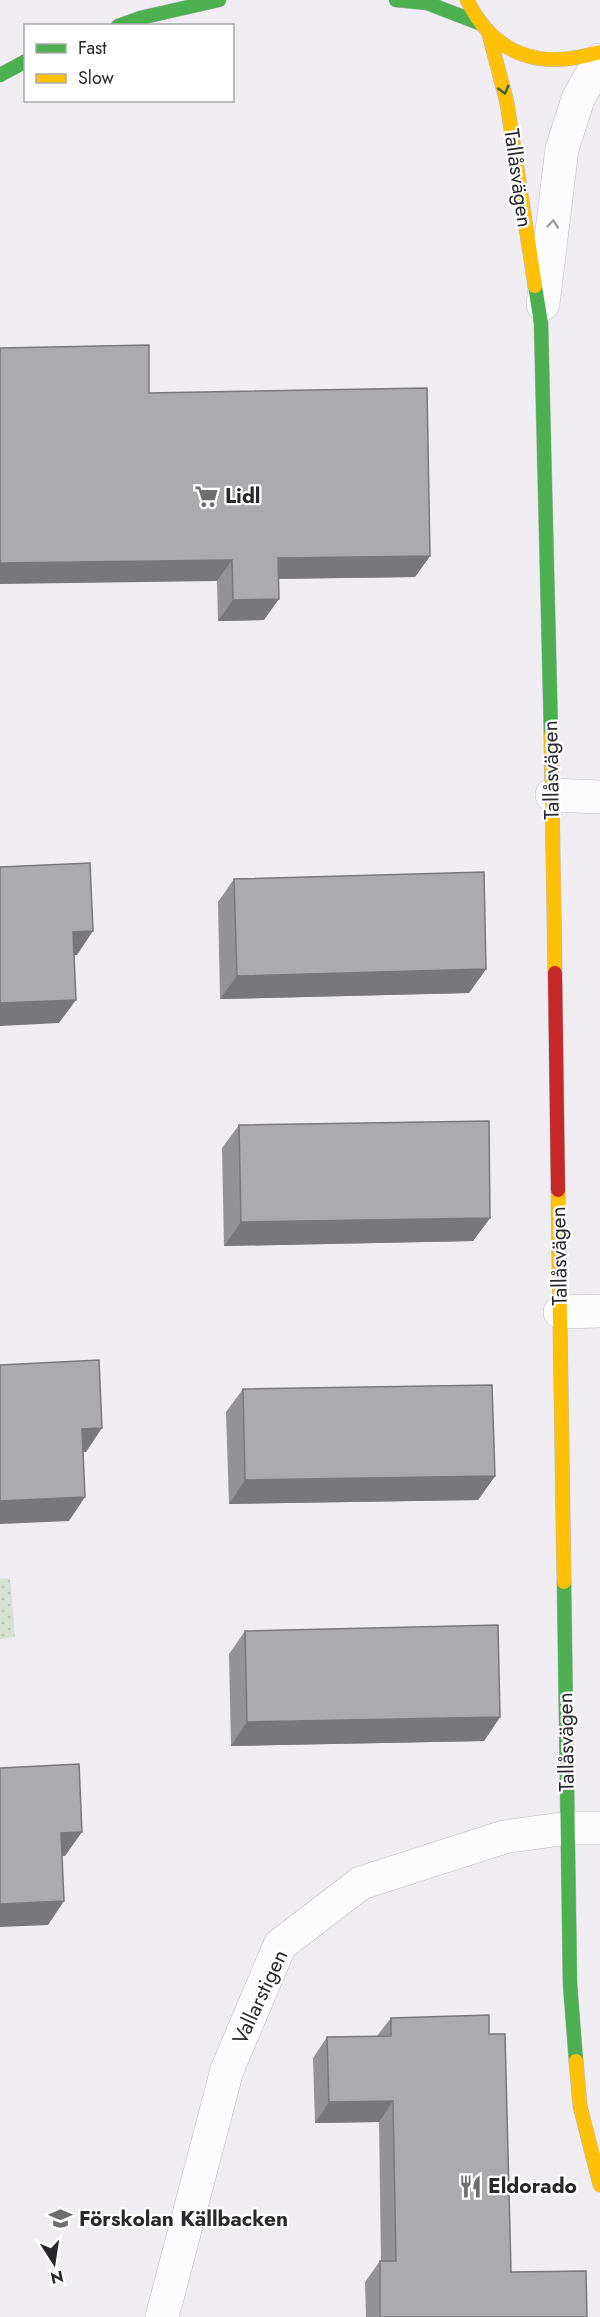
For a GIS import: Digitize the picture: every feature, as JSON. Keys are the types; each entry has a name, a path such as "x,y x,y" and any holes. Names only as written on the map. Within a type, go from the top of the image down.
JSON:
{"street":[{"path":"124,24 219,0"},
{"path":"396,0 427,3 484,28"},
{"name":"Tallåsvägen","path":"467,0 484,28 507,103 541,323 552,795 570,1984 579,2095 600,2185"},
{"name":"Tallåsvägen","path":"484,28 515,51 544,60 576,60 600,52"},
{"name":"Tallåsvägen","path":"541,323 562,149 578,99 600,60"},
{"path":"0,75 24,62"},
{"path":"552,795 600,797"},
{"path":"560,1312 600,1311"},
{"name":"Vallarstigen","path":"162,2317 227,2070 280,1946 361,1883 504,1837 568,1828 600,1828"}],"green space":[{"path":"10,1578 15,1637 0,1639 0,1579"}],"building":[{"name":"Lidl","path":"149,345 149,393 427,388 430,556 278,558 279,599 233,600 232,560 0,563 0,348"},
{"path":"90,863 93,931 73,932 76,1000 0,1003 0,867"},
{"path":"484,872 486,969 237,976 234,879"},
{"path":"489,1121 490,1218 241,1222 239,1125"},
{"path":"99,1360 102,1428 82,1429 85,1497 0,1501 0,1365"},
{"path":"492,1385 495,1476 245,1480 243,1389"},
{"path":"498,1625 500,1717 247,1722 245,1631"},
{"path":"79,1764 82,1832 61,1833 64,1901 0,1904 0,1768"},
{"path":"489,2015 489,2034 505,2034 511,2272 586,2271 587,2317 380,2317 380,2261 396,2261 393,2101 329,2102 327,2037 391,2036 391,2018"}],"traffic: fast":[{"path":"124,24 219,0"},
{"path":"396,0 427,3 479,23"},
{"path":"0,75 24,62"},
{"path":"535,286 541,323 551,735"},
{"path":"564,1582 570,1984 576,2061"}],"traffic: slow":[{"path":"467,0 491,35 522,54 559,59 600,52"},
{"path":"489,34 507,103 535,286"},
{"path":"551,735 555,973"},
{"path":"558,1190 564,1582"},
{"path":"576,2061 580,2106 600,2185"}],"traffic: jam":[{"path":"555,973 558,1190"}],"place":[{"name":"Lidl","path":"207,496"},
{"name":"Eldorado","path":"470,2186"},
{"name":"Förskolan Källbacken","path":"61,2219"}]}
